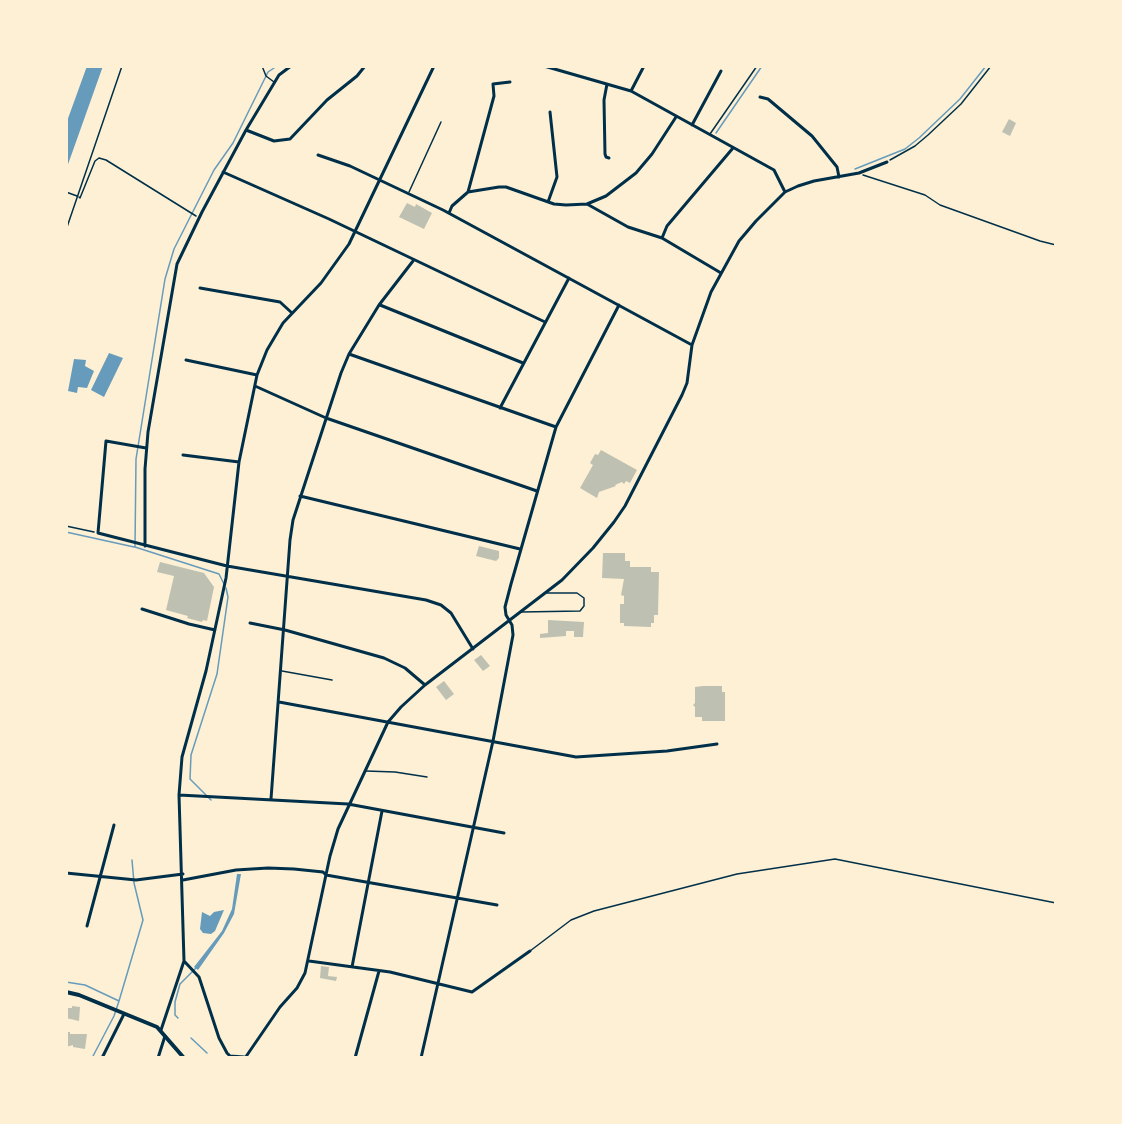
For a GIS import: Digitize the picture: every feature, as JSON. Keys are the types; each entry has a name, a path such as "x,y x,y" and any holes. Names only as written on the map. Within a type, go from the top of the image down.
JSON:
{"main road":[{"path":"66,992 79,995 162,1030 184,1058"}],"street":[{"path":"145,546 146,448 177,264 223,172 273,81 291,66"},
{"path":"246,130 274,141 290,139 327,100 357,76 365,66"},
{"path":"162,1030 184,961 179,795 182,757 196,711 226,578 239,462 257,375 267,350 283,323 321,283 355,232 434,66"},
{"path":"544,66 562,68 631,91 774,170 785,192"},
{"path":"631,91 644,66"},
{"path":"692,125 721,71"},
{"path":"449,213 452,206 468,192 494,96 493,84 510,82"},
{"path":"607,84 604,99 605,154 609,158"},
{"path":"760,97 768,99 812,136 837,166 839,177"},
{"path":"548,202 557,177 550,112"},
{"path":"468,192 507,187 548,202 566,205 587,204 606,196 636,173 652,154 676,117"},
{"path":"662,238 667,226 733,148"},
{"path":"318,155 350,166 449,213 692,345"},
{"path":"184,961 202,984 219,1038 230,1056 245,1058 280,1007 297,988 305,973 338,829 388,722 425,686 547,593 593,548 625,506 682,395 687,383 692,345 698,324 721,273 739,241 785,192 814,181 859,173 887,162"},
{"path":"223,172 545,322"},
{"path":"587,204 628,227 662,238 721,273"},
{"path":"271,799 290,540 300,495 349,354 379,305 413,261"},
{"path":"500,408 569,278"},
{"path":"200,288 280,302 292,313"},
{"path":"379,305 523,363"},
{"path":"421,1058 493,741 513,634 505,608 520,549 556,427 620,305"},
{"path":"349,354 556,427"},
{"path":"186,360 257,375"},
{"path":"255,386 326,418 537,491"},
{"path":"146,448 106,441 98,533 227,566 441,605 451,613 473,649"},
{"path":"183,454 239,462"},
{"path":"300,495 520,549"},
{"path":"142,609 214,630"},
{"path":"250,623 285,630 384,658 405,668 425,686"},
{"path":"279,702 576,757 667,751 717,744"},
{"path":"179,795 348,804 504,833"},
{"path":"352,967 382,811"},
{"path":"87,926 114,825"},
{"path":"183,880 236,870 294,869 322,872 326,875 497,905"},
{"path":"66,873 134,880 183,874"},
{"path":"309,961 379,971 472,992 530,951"},
{"path":"355,1058 379,971"},
{"path":"102,1058 124,1013"},
{"path":"158,1058 166,1034"}],"lane":[{"path":"262,66 266,76 273,81"},
{"path":"710,135 758,66"},
{"path":"408,193 441,122"},
{"path":"520,612 580,611 584,606 584,598 578,593 547,593"},
{"path":"282,671 332,680"},
{"path":"364,771 395,772 428,777"},
{"path":"530,951 571,920 594,911 737,874 835,859 1056,903"}],"path":[{"path":"66,230 122,66"},
{"path":"887,162 903,155 928,135 961,104 991,66"},
{"path":"66,192 80,198 95,161 99,158 106,160 193,214"},
{"path":"866,177 916,192 940,205 1056,245"},
{"path":"66,526 98,533"}],"water":[{"path":"87,66 103,66 66,170 66,124"},
{"path":"109,353 123,358 104,397 91,390"},
{"path":"74,359 86,360 85,366 94,371 87,388 78,387 77,393 68,391"},
{"path":"237,874 241,874 234,914 224,933 198,970 194,967 222,931 232,909"},
{"path":"224,910 215,931 211,934 203,933 200,929 202,912 210,916 214,912"}],"building":[{"path":"1009,119 1016,123 1010,136 1002,132"},
{"path":"407,203 415,207 416,204 432,213 424,229 399,217"},
{"path":"601,450 637,470 630,483 622,482 599,492 597,498 580,488 593,465 590,463 595,454 598,455"},
{"path":"479,546 499,551 499,558 496,561 476,556"},
{"path":"603,553 625,553 625,561 630,561 630,567 651,567 651,572 659,572 658,615 654,615 654,623 651,623 651,627 624,626 624,623 620,623 620,604 624,604 624,596 621,595 624,579 602,578"},
{"path":"160,562 204,573 214,587 207,621 187,618 188,616 166,610 174,576 157,572"},
{"path":"548,620 584,622 583,637 574,637 574,631 566,631 566,636 540,638 540,634 548,633"},
{"path":"481,655 490,666 483,671 474,660"},
{"path":"444,681 454,694 446,700 436,687"},
{"path":"722,686 722,692 725,692 725,721 702,721 702,717 695,717 693,705 695,687"},
{"path":"321,966 329,967 328,976 337,977 336,981 320,978"},
{"path":"72,1006 80,1007 79,1021 66,1018 66,1008 72,1008"},
{"path":"66,1032 87,1034 85,1049 73,1047 73,1045 66,1047"}],"waterway":[{"path":"224,584 219,574 135,547 136,459 165,279 174,249 214,170 233,143 268,72 277,66"},
{"path":"716,133 762,66"},
{"path":"855,169 905,149 919,138 960,99 986,66"},
{"path":"66,532 134,547"},
{"path":"211,800 190,779 191,755 217,674 228,597 226,588"},
{"path":"119,1001 143,920 134,883 132,860"},
{"path":"178,1018 175,1015 175,1002 180,984 197,967"},
{"path":"66,982 85,985 119,1001 114,1016 92,1058"},
{"path":"191,1038 207,1053"}]}
